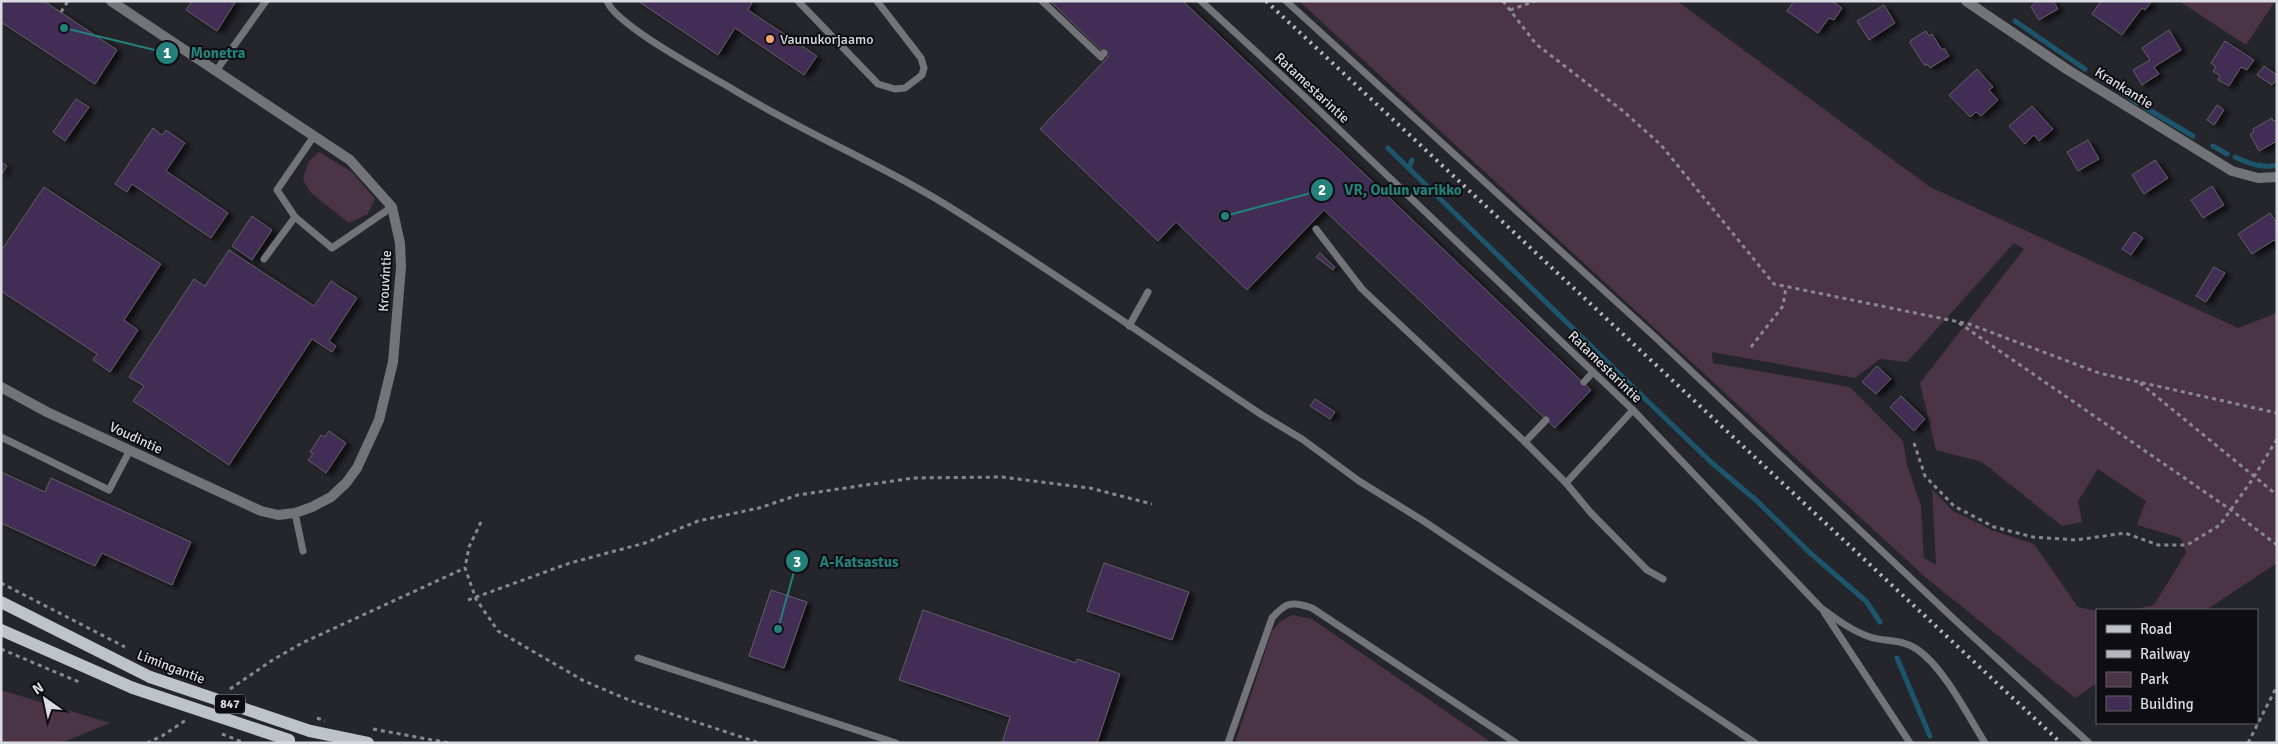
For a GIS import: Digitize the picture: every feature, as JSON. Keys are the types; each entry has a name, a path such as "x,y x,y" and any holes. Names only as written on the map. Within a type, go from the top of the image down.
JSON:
{"main road":[{"name":"Limingantie","path":"1,602 150,677 310,731 368,743"},
{"name":"847","path":"1,630 133,688 293,741"}],"street":[{"name":"Krouvintie","path":"111,1 350,160 392,207 400,243 401,266 393,362 379,420 357,468 346,483 330,498 312,507 295,512 278,515 261,511"},
{"name":"Krankantie","path":"1966,1 2068,70 2232,171 2258,178 2277,177"},
{"name":"Voudintie","path":"1,387 47,412 261,511"}],"lane":[{"path":"216,71 266,1"},
{"path":"607,1 616,15 651,40 752,101 839,146 955,210 1302,439 1359,481 1422,520 1755,743"},
{"path":"798,1 878,84 895,89 905,88 922,75 924,68 921,58 877,1"},
{"path":"1042,1 1101,57 1104,53"},
{"name":"Ratamestarintie","path":"1201,1 1305,97 1633,410 1821,608 1846,625 1871,637 1894,640 1917,648 1942,676 1985,743"},
{"path":"1286,1 1654,336 1954,620 2089,743"},
{"path":"314,136 277,190 295,217 332,248 392,207"},
{"path":"264,259 295,217"},
{"path":"1316,228 1362,289 1525,442 1647,570 1663,579"},
{"path":"1129,326 1148,292"},
{"path":"1584,382 1593,372"},
{"path":"1566,483 1633,410"},
{"path":"1525,442 1546,420"},
{"path":"1,437 109,490 130,450"},
{"path":"295,512 303,551"},
{"path":"1228,743 1272,618 1282,607 1296,603 1312,608 1516,743"},
{"path":"1821,608 1910,743"},
{"path":"638,658 896,743"}],"path":[{"path":"60,12 68,1"},
{"path":"1503,1 1536,44 1623,110 1660,145 1774,284 1970,324 2099,373 2277,413"},
{"path":"1510,10 1535,1"},
{"path":"1751,346 1783,306 1786,287"},
{"path":"1956,321 2230,510 2277,546"},
{"path":"2138,382 2277,495"},
{"path":"1914,443 1926,476 1954,506 1994,528 2033,537 2076,540 2125,533 2158,545 2187,545 2220,525 2255,476 2277,439"},
{"path":"468,600 476,599 570,563 645,543 698,521 759,508 798,495 913,478 1002,477 1090,488 1152,504"},
{"path":"481,522 469,547 465,568 476,599 498,631 584,681 630,700 760,743"},
{"path":"224,693 271,661 302,643 465,568"},
{"path":"1,583 131,650"},
{"path":"1,650 82,683"},
{"path":"2258,723 2277,686"},
{"path":"146,743 162,736 193,715"},
{"path":"326,721 335,722"},
{"path":"2248,743 2258,724"},
{"path":"363,728 449,743"}],"green space":[{"path":"1299,1 1677,1 1930,187 2238,328 2277,313 2277,563 2208,609 2136,609 2154,605 2186,553 2181,538 2137,525 2146,501 2098,469 2078,501 2082,522 2062,526 1982,462 1936,450 1920,383 2024,249 2014,243 1907,362 1880,359 1855,378 1712,352 1713,363 1850,387 1903,441 1907,465 1921,506 1924,558 1936,565 1932,489 1953,511 1994,531 2034,544 2078,607 2096,611 2096,684 2075,698 1924,576"},
{"path":"2179,1 2275,1 2246,45"},
{"path":"319,152 352,172 375,199 368,214 349,223 310,192 303,179 309,161"},
{"path":"1292,615 1312,619 1492,743 1235,743 1272,631 1281,621"},
{"path":"1,690 110,723 61,743 1,743"}],"building":[{"path":"1,1 44,1 117,50 95,84 1,22"},
{"path":"192,1 236,1 217,31 186,10"},
{"name":"Vaunukorjaamo","path":"638,1 753,1 748,10 817,56 804,75 735,28 718,55"},
{"path":"1050,1 1183,1 1591,390 1555,428 1324,210 1247,290 1176,222 1158,241 1040,129 1108,57"},
{"path":"1794,1 1832,1 1842,8 1834,20 1829,18 1818,33 1787,11"},
{"path":"2037,1 2053,1 2058,9 2039,20 2031,7"},
{"path":"2101,1 2152,1 2145,10 2142,8 2122,35 2092,14"},
{"path":"1884,5 1895,23 1869,40 1857,21"},
{"path":"2169,30 2181,50 2154,67 2159,74 2142,85 2133,70 2150,60 2142,48"},
{"path":"1926,31 1929,36 1932,34 1942,50 1944,48 1949,56 1930,68 1927,64 1925,66 1910,43 1911,40"},
{"path":"2225,41 2254,60 2247,70 2241,67 2229,86 2218,80 2220,76 2213,71 2216,67 2211,63"},
{"path":"2264,66 2277,75 2277,79 2272,85 2257,75"},
{"path":"1977,69 1993,87 1989,90 1998,100 1981,116 1976,112 1970,117 1949,95"},
{"path":"76,99 89,107 65,141 53,132"},
{"path":"2217,105 2224,110 2214,125 2207,120"},
{"path":"2032,106 2053,129 2039,141 2034,135 2025,144 2009,126"},
{"path":"2272,118 2273,121 2277,120 2277,141 2259,151 2250,134 2254,132 2253,129"},
{"path":"153,128 162,135 166,130 185,143 166,171 228,213 211,238 132,184 127,192 115,184"},
{"path":"2088,140 2099,159 2078,171 2067,152"},
{"path":"2155,160 2168,178 2144,194 2132,175"},
{"path":"1,162 7,166 1,175"},
{"path":"2212,186 2224,205 2203,218 2191,200"},
{"path":"44,187 161,264 124,320 138,330 110,372 93,360 97,354 1,291 1,251"},
{"path":"2270,213 2277,223 2277,243 2274,240 2252,254 2238,234"},
{"path":"252,216 272,230 252,260 232,246"},
{"path":"2134,232 2143,238 2131,255 2122,249"},
{"path":"229,250 314,306 331,281 357,298 329,341 336,346 332,352 312,339 229,465 133,401 144,386 129,377 194,279 205,286"},
{"path":"1320,253 1335,267 1333,270 1316,257"},
{"path":"2214,267 2225,273 2206,302 2196,296"},
{"path":"1877,366 1891,379 1876,394 1862,382"},
{"path":"1901,396 1925,419 1914,431 1890,407"},
{"path":"1315,399 1335,412 1330,419 1310,406"},
{"path":"329,431 346,443 326,473 308,460 313,454 310,452 321,435 325,437"},
{"path":"1,472 45,492 51,478 191,542 172,585 102,553 95,566 1,523"},
{"path":"1104,563 1189,592 1172,640 1087,611"},
{"path":"771,590 807,602 784,668 749,656"},
{"path":"923,610 1076,663 1077,659 1120,674 1097,743 1002,743 1010,717 899,680"}],"waterway":[{"path":"2015,21 2085,69"},
{"path":"2099,78 2105,81"},
{"path":"2117,88 2137,103"},
{"path":"2146,108 2193,136"},
{"path":"2213,146 2227,154"},
{"path":"1388,148 1712,463 1757,501 1809,552 1866,601 1880,622"},
{"path":"2235,157 2261,166 2277,165"},
{"path":"1409,168 1412,160"},
{"path":"1897,658 1930,736"}],"railway":[{"path":"1266,1 2061,743"}],"place":[{"name":"Monetra","path":"64,28"},
{"name":"Vaunukorjaamo","path":"770,39"},
{"name":"VR, Oulun varikko","path":"1225,216"},
{"name":"A-Katsastus","path":"778,629"}]}
